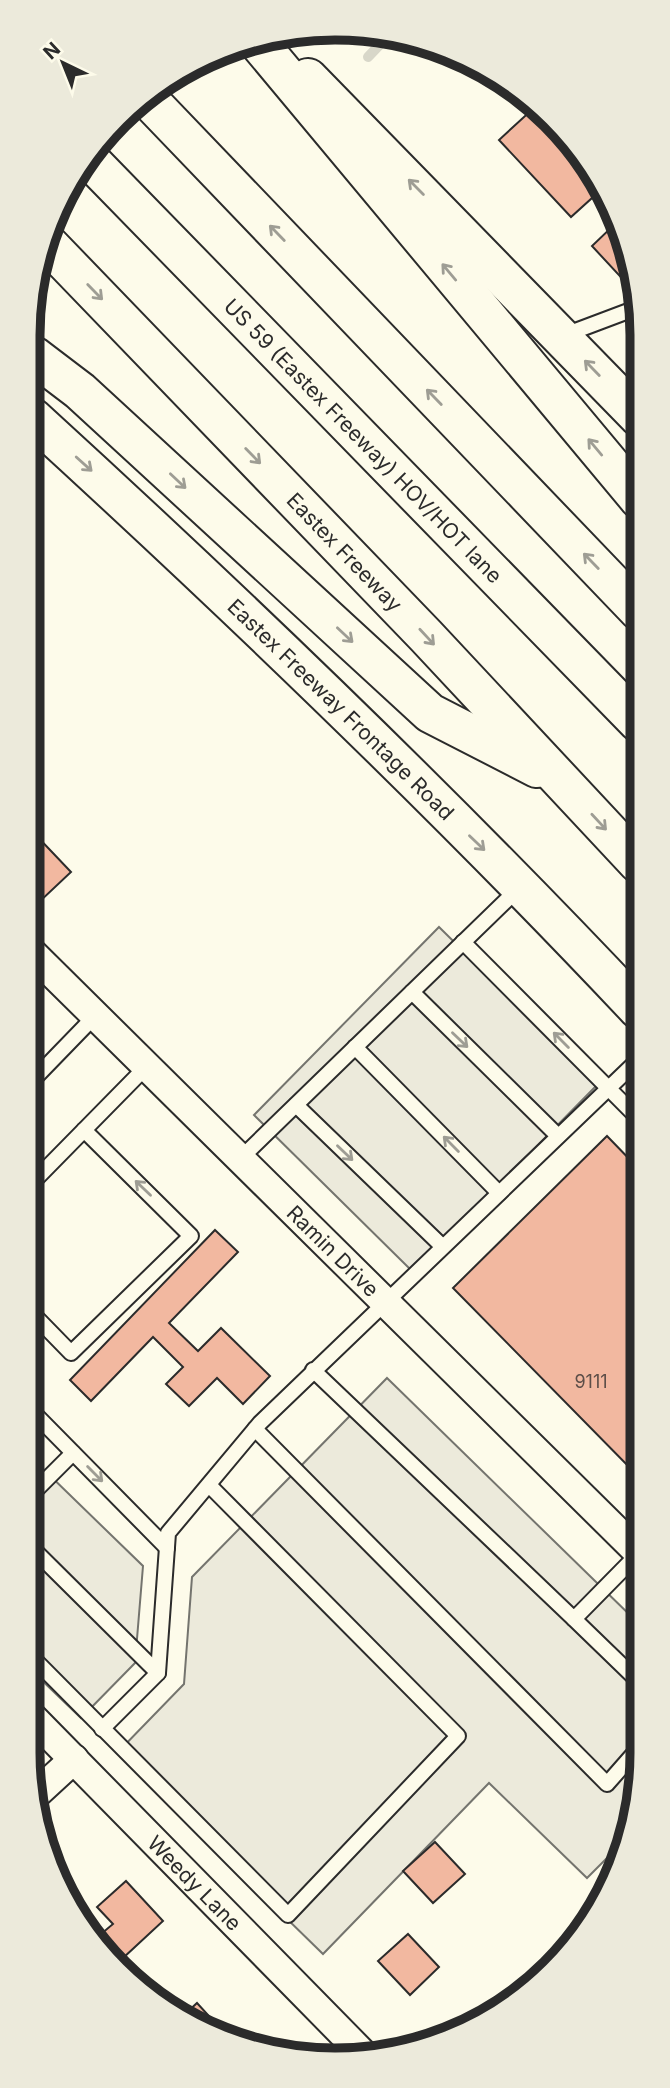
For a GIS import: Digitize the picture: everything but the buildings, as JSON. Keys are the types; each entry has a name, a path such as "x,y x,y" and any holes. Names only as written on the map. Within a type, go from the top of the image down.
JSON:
{"main road":[{"path":"279,46 630,408"},
{"path":"264,49 630,488"},
{"path":"153,104 630,602"},
{"name":"US 59 (Eastex Freeway) HOV/HOT lane","path":"95,165 630,714"},
{"name":"Eastex Freeway","path":"53,249 630,854"},
{"path":"40,361 80,391 430,713 561,781"},
{"name":"Eastex Freeway Frontage Road","path":"40,424 131,506 521,885 630,1001"}],"street":[{"name":"Ramin Drive","path":"40,961 145,1067 242,1158 630,1546"},
{"name":"Weedy Lane","path":"40,1725 356,2047"},
{"path":"43,1788 74,1759"}],"lane":[{"path":"561,336 628,311"},
{"path":"242,1158 521,885"},
{"path":"463,943 630,1110"},
{"path":"412,992 558,1136"},
{"path":"40,1073 95,1016"},
{"path":"355,1047 499,1193"},
{"path":"40,1175 145,1067"},
{"path":"102,1729 158,1672 168,1533 255,1429 313,1370 630,1068"},
{"path":"296,1105 442,1247"},
{"path":"40,1321 71,1353 191,1236 84,1130"},
{"path":"313,1370 630,1673"},
{"path":"40,1419 167,1548"},
{"path":"255,1429 607,1784 630,1758"},
{"path":"40,1486 73,1453"},
{"path":"40,1665 288,1915 458,1736 209,1485"},
{"path":"40,1556 158,1672"},
{"path":"574,1619 630,1560"}],"shaded area":[{"path":"439,927 598,1084 413,1272 254,1115"},
{"path":"387,1378 630,1615 629,1772 624,1811 612,1853 587,1878 489,1783 323,1954 117,1753 184,1684 192,1577"},
{"path":"40,1466 143,1566 135,1663 81,1718 40,1679"}],"waterway":[{"path":"368,57 380,44"}]}
